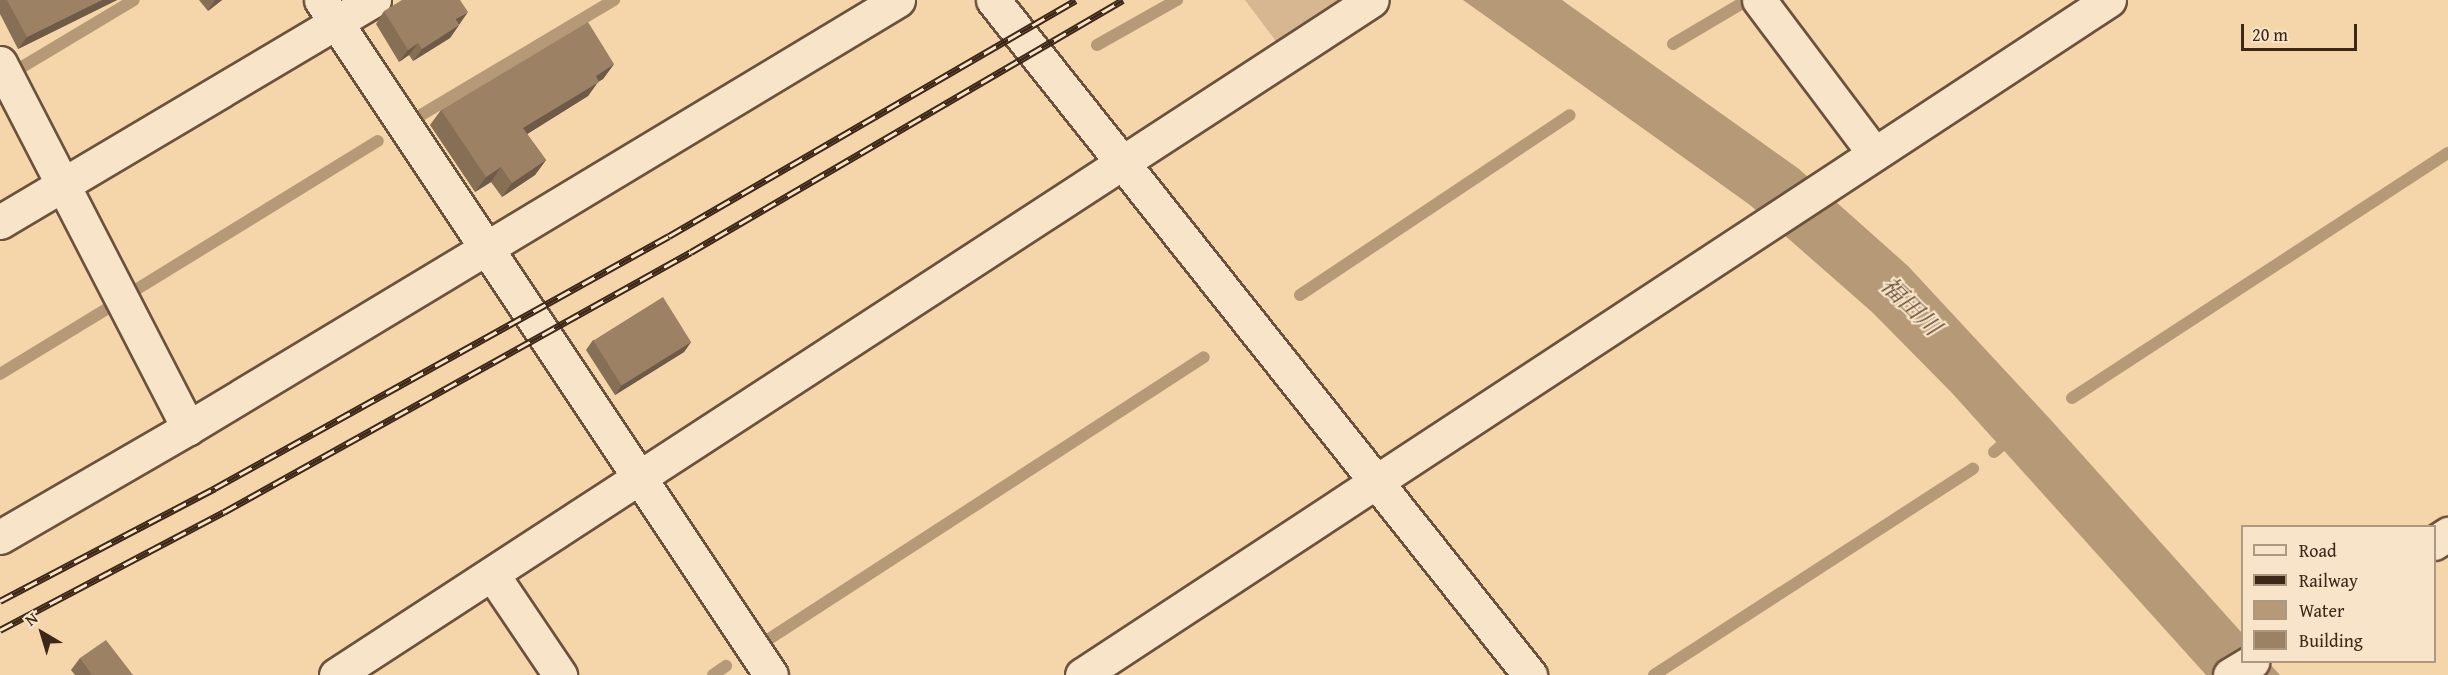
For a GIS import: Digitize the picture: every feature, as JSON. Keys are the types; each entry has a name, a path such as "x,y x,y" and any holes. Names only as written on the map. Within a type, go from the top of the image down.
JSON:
{"street":[{"path":"0,222 329,11 374,0"},
{"path":"0,537 188,428 898,0"},
{"path":"993,0 1530,675"},
{"path":"336,675 1123,164 1371,0"},
{"path":"1759,0 1874,153"},
{"path":"1082,675 2109,0"},
{"path":"329,11 771,675"},
{"path":"0,63 188,428"},
{"path":"492,574 560,675"},
{"path":"2230,675 2250,663"}],"shaded area":[{"path":"1245,0 1342,0 1278,44"}],"water":[{"name":"福田川","path":"1463,0 1562,0 1799,169 1908,266 2050,419 2241,632 2241,663 2269,663 2280,675 2206,675 1952,393 1872,312 1750,205"}],"building":[{"path":"7,0 102,0 27,37"},
{"path":"402,0 460,0 468,12 455,19 459,25 422,49 418,43 408,50 384,11"},
{"path":"588,22 614,64 596,76 599,82 523,128 546,160 512,183 501,167 486,177 441,110"},
{"path":"663,297 691,342 622,385 593,340"},
{"path":"106,640 133,675 92,675 80,658"}],"waterway":[{"path":"17,70 134,0"},
{"path":"421,115 614,0"},
{"path":"1097,45 1177,0"},
{"path":"1673,44 1744,2"},
{"path":"1300,295 1570,115"},
{"path":"129,294 378,141"},
{"path":"2072,398 2448,153"},
{"path":"0,374 108,308"},
{"path":"769,639 1204,357"},
{"path":"1994,452 2011,437"},
{"path":"1654,675 1973,469"},
{"path":"713,675 726,666"}],"railway":[{"path":"0,601 215,488 669,236 1076,0"},
{"path":"0,630 224,512 691,252 1123,0"}]}
